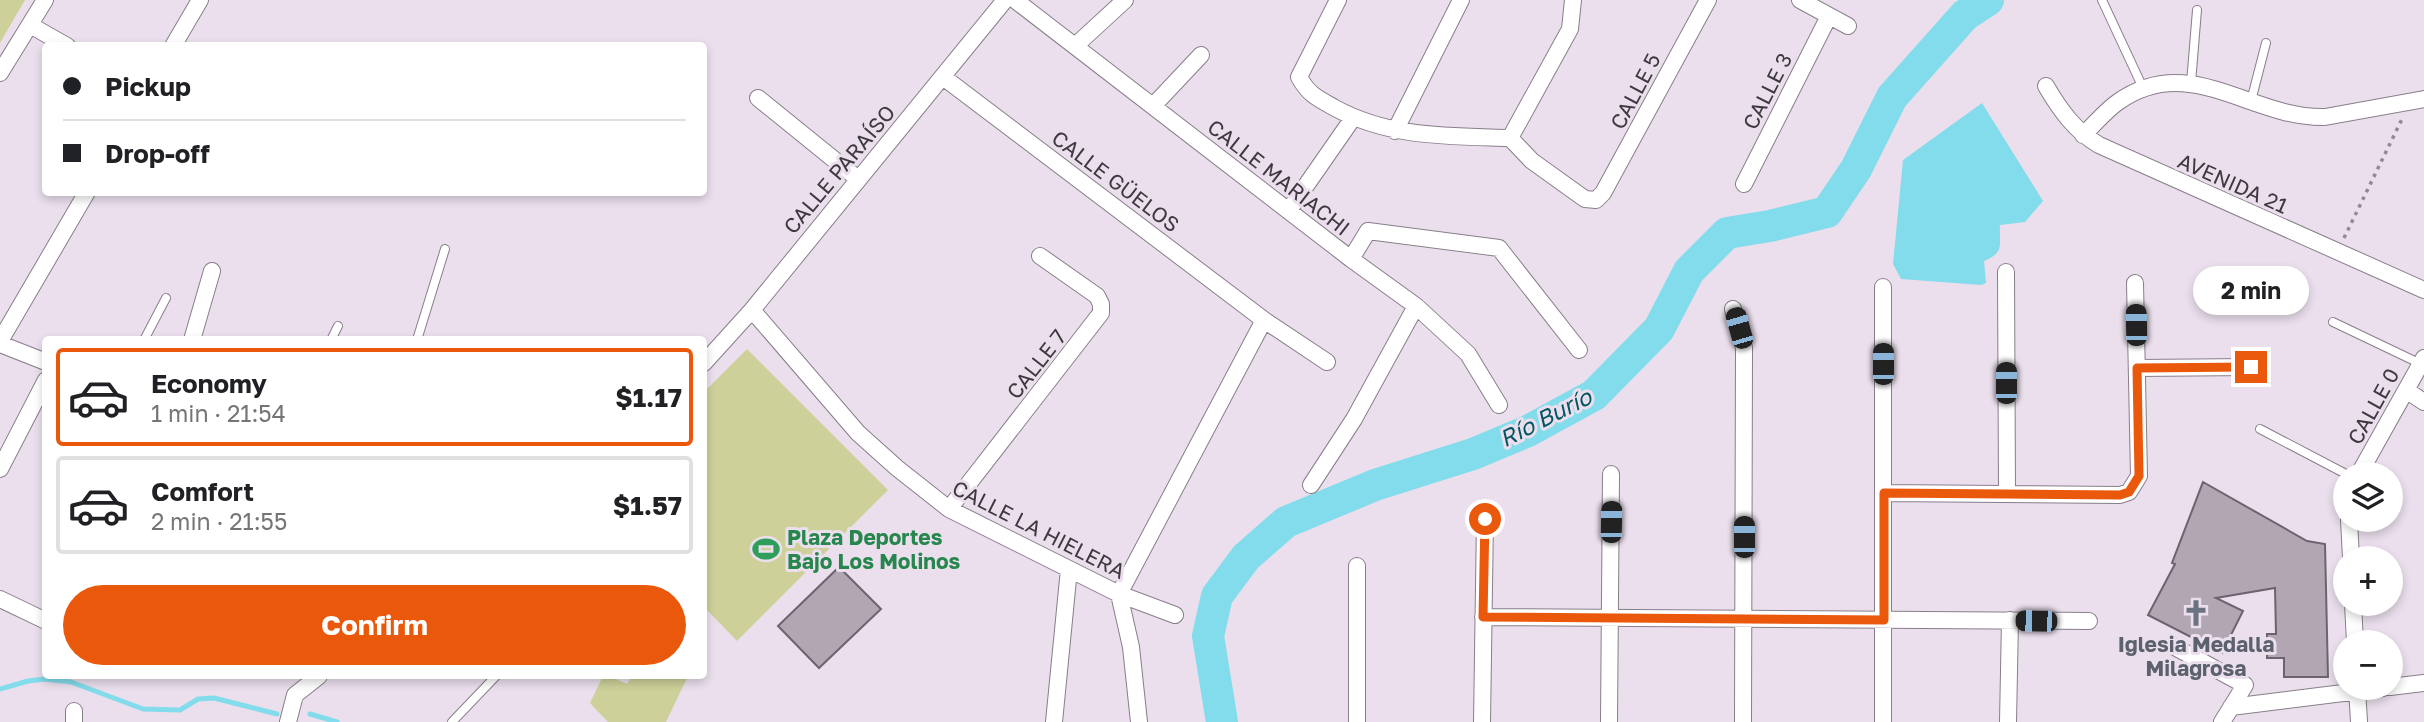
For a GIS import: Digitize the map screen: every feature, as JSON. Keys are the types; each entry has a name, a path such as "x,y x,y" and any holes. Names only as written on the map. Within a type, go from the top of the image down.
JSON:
{"street":[{"path":"0,73 45,0"},
{"path":"175,42 200,0"},
{"name":"CALLE PARAÍSO","path":"707,360 752,310 1005,0"},
{"name":"CALLE MARIACHI","path":"1015,0 1416,306 1468,354 1499,405"},
{"path":"1075,46 1125,0"},
{"path":"1338,0 1299,77 1308,93 1353,118 1395,131 1419,135 1510,138 1570,29 1573,0"},
{"path":"1395,131 1461,0"},
{"name":"CALLE 5","path":"1510,138 1532,162 1585,199 1596,200 1604,193 1709,0"},
{"path":"1800,0 1848,26"},
{"name":"CALLE 3","path":"1744,184 1829,16"},
{"path":"30,25 60,42"},
{"path":"1153,106 1201,55"},
{"name":"CALLE GÜELOS","path":"943,77 1264,320 1327,362"},
{"path":"2083,135 2117,102 2143,88 2167,82 2191,83 2213,88 2280,113 2309,117 2325,117 2424,99"},
{"name":"AVENIDA 21","path":"2046,86 2059,107 2083,135 2099,145 2424,290"},
{"path":"758,98 858,179"},
{"path":"1289,210 1353,118"},
{"path":"42,360 0,343 85,196"},
{"path":"1352,259 1368,231 1499,248 1579,350"},
{"name":"CALLE 7","path":"950,509 1101,313 1097,296 1040,256"},
{"path":"193,336 212,271"},
{"path":"2006,272 2007,494"},
{"path":"1884,493 2120,495 2129,492 2139,476 2135,283"},
{"path":"1883,287 1883,722"},
{"path":"1311,485 1354,419 1416,306"},
{"path":"1733,309 1744,348 1743,722"},
{"name":"CALLE LA HIELERA","path":"752,310 858,433 897,468 950,509 1119,594 1175,615"},
{"path":"1139,722 1131,647 1119,594 1264,320"},
{"name":"CALLE 0","path":"2366,462 2422,361"},
{"path":"2137,368 2251,367"},
{"path":"0,469 42,388"},
{"path":"2406,390 2424,402"},
{"path":"1609,722 1611,474"},
{"path":"1482,722 1485,519"},
{"path":"1357,566 1357,722"},
{"path":"1054,722 1069,569"},
{"path":"0,599 42,619"},
{"path":"1483,617 2090,621"},
{"path":"2008,722 2010,620"},
{"path":"2173,646 2245,685 2222,722"},
{"path":"288,722 295,695 315,679"},
{"path":"2403,685 2424,683"},
{"path":"2231,707 2333,692"},
{"path":"2358,700 2359,722"}],"lane":[{"path":"2102,0 2143,88"},
{"path":"2191,83 2197,10"},
{"path":"2251,101 2266,43"},
{"path":"418,336 445,249"},
{"path":"146,336 166,298"},
{"path":"2333,322 2422,361"},
{"path":"333,336 338,326"},
{"path":"2260,429 2333,467"},
{"path":"452,722 493,679"}],"path":[{"path":"2337,253 2392,139"}],"green space":[{"path":"0,0 25,0 0,43"},
{"name":"Plaza Deportes Bajo Los Molinos","path":"747,349 888,490 737,641 707,610 707,389"},
{"path":"602,679 616,679 627,684 630,679 687,679 666,722 608,722 590,703"}],"water":[{"path":"1982,103 2043,201 2025,222 2000,225 1998,251 1984,261 1986,283 1981,285 1901,279 1893,264 1903,160"}],"building":[{"path":"2203,482 2307,541 2325,544 2328,677 2284,677 2284,658 2267,658 2267,634 2276,634 2275,588 2216,598 2243,611 2222,653 2148,615 2175,564 2172,563"},
{"path":"839,567 881,609 819,668 778,626"}],"waterway":[{"name":"Río Burío","path":"1222,722 1208,636 1217,596 1246,557 1286,522 1375,485 1473,454 1528,431 1594,395 1659,329 1689,271 1727,233 1827,212 1856,169 1892,97 1965,15 1988,0"},
{"path":"0,689 45,679 71,682 143,709 180,710 198,699 214,698 277,714"},
{"path":"310,714 337,722"}],"place":[{"name":"Plaza Deportes Bajo Los Molinos","path":"766,549"},
{"name":"Iglesia Medalla Milagrosa","path":"2196,613"}],"route":[{"path":"1485,519 1483,617 1884,620 1884,493 2120,495 2129,492 2139,476 2137,368 2251,367"}]}
